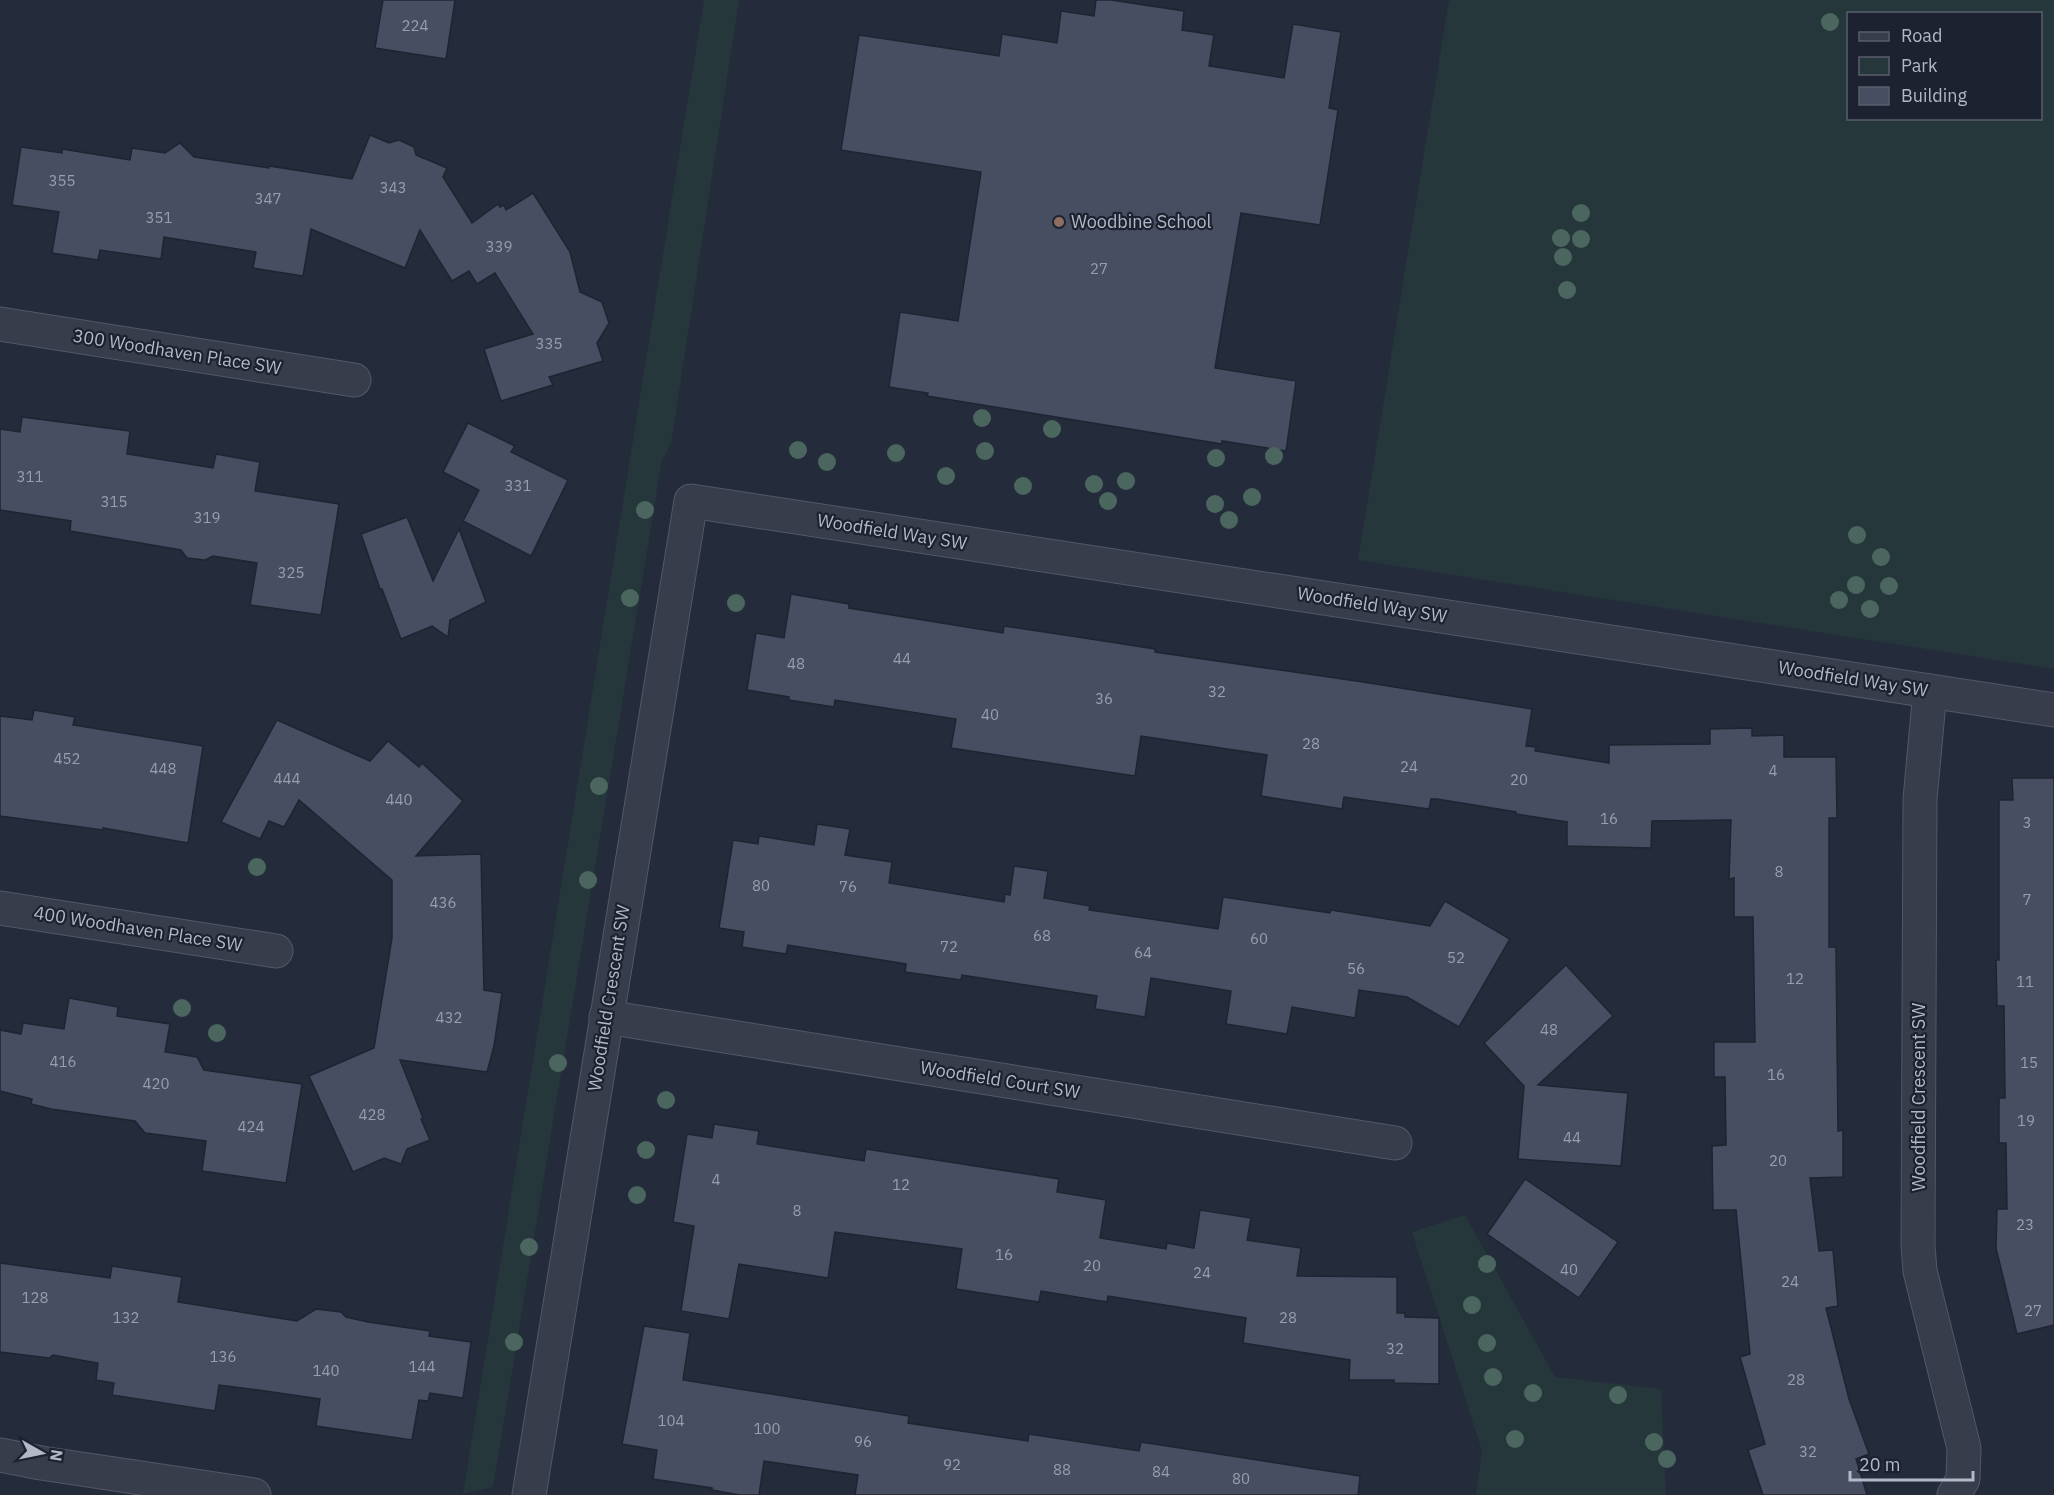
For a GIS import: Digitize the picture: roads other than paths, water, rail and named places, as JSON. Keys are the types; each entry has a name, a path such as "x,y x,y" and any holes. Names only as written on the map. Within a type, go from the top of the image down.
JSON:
{"street":[{"name":"300 Woodhaven Place SW","path":"0,324 354,380"},
{"name":"Woodfield Way SW","path":"691,501 2054,710"},
{"name":"Woodfield Crescent SW","path":"529,1495 691,501"},
{"name":"Woodfield Crescent SW","path":"1930,691 1920,799 1918,1246 1920,1271 1964,1448 1963,1479 1954,1495"},
{"name":"400 Woodhaven Place SW","path":"0,908 276,951"},
{"name":"Woodfield Court SW","path":"606,1017 1395,1143"},
{"path":"0,1455 254,1495"}],"place":[{"name":"Woodbine School","path":"1059,222"}]}
